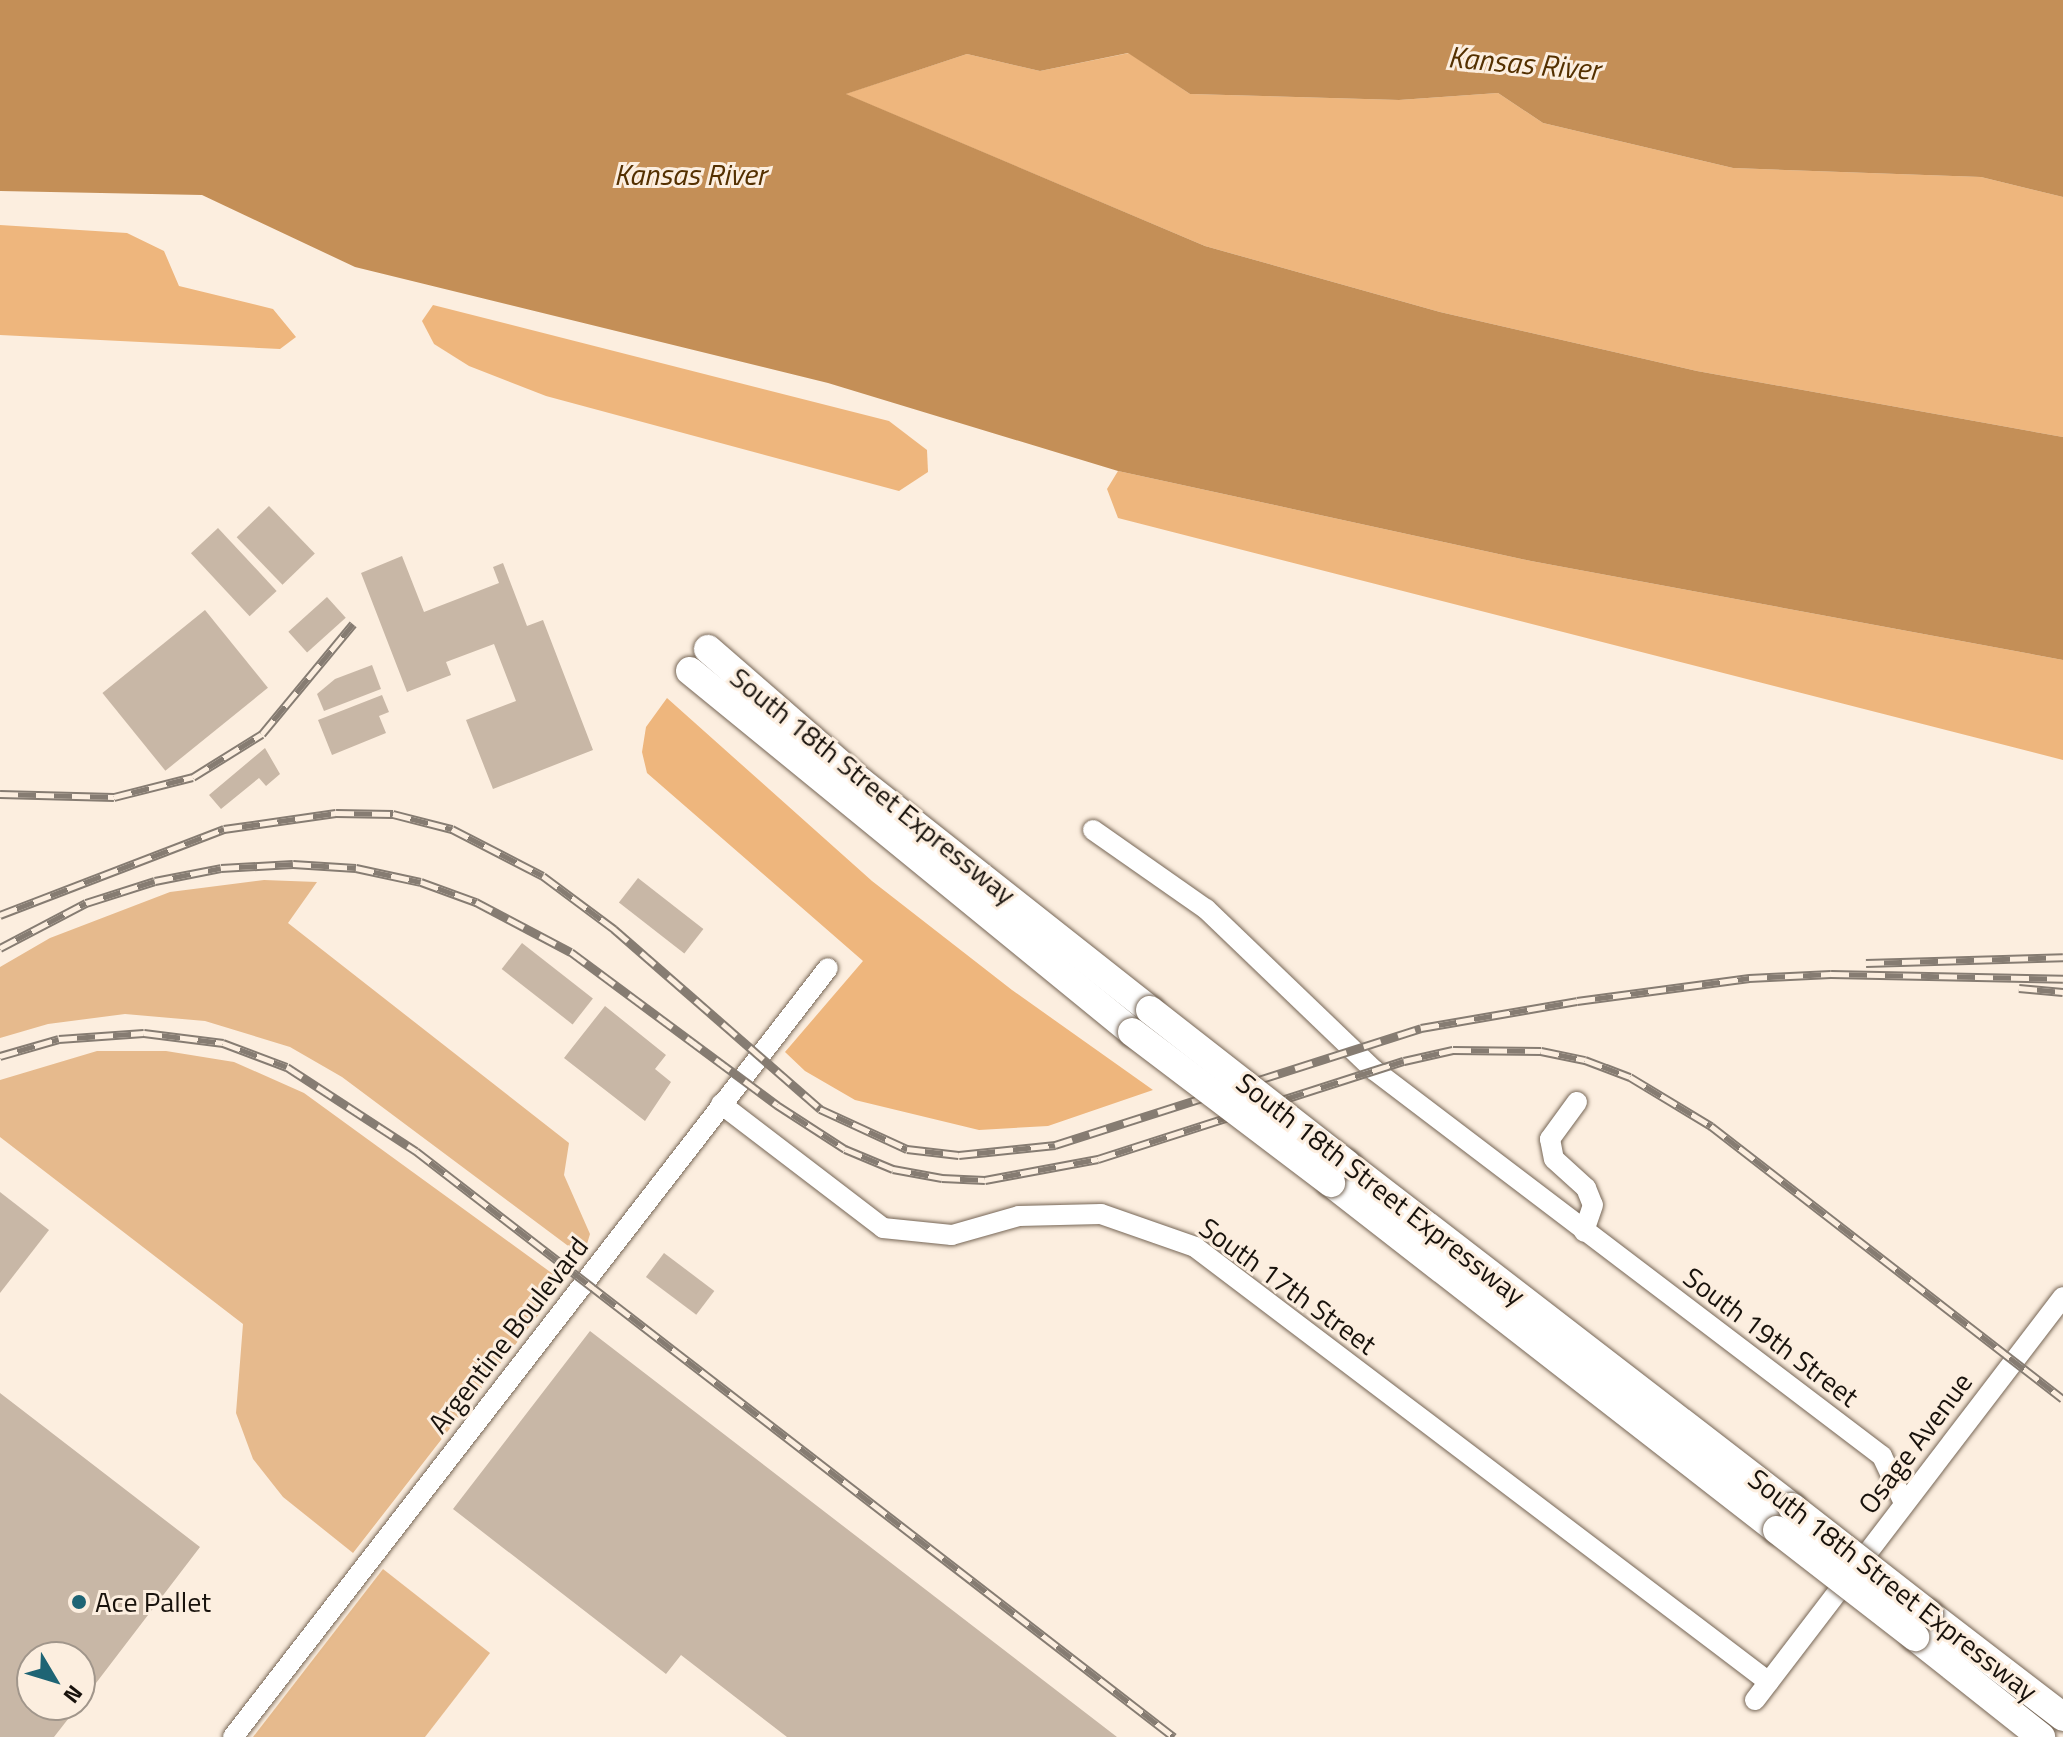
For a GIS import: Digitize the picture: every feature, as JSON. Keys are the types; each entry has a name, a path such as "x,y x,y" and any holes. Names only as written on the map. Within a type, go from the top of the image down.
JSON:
{"highway":[{"name":"South 18th Street Expressway","path":"1339,1174 1132,1032 699,660 860,781 1150,1010 1339,1174 1922,1625 2056,1709"},
{"name":"South 18th Street Expressway","path":"1922,1625 1995,1701 2041,1737"},
{"path":"1995,1701 2024,1737"}],"street":[{"name":"South 19th Street","path":"1093,830 1206,909 1312,1005 1351,1048 1584,1231 1882,1456 1904,1503"},
{"name":"Argentine Boulevard","path":"233,1737 828,968"},
{"path":"1577,1102 1550,1139 1554,1159 1586,1188 1593,1205 1584,1231"},
{"name":"South 17th Street","path":"721,1104 883,1228 952,1235 1019,1216 1101,1214 1195,1247 1769,1682"},
{"name":"Osage Avenue","path":"1755,1700 2063,1297"}],"shaded area":[{"path":"1129,53 1190,94 1399,100 1498,93 1543,123 1733,168 1981,177 2063,197 2063,437 1697,371 1440,312 1205,246 845,94 967,54 1040,71"},
{"path":"0,225 127,233 164,251 179,286 273,309 296,337 280,349 0,335"},
{"path":"433,305 889,421 927,450 928,472 899,491 546,396 469,366 434,344 422,321"},
{"path":"1118,471 1531,561 2063,660 2063,760 1118,518 1107,489"},
{"path":"667,698 872,881 1012,990 1153,1090 1048,1126 979,1130 855,1100 805,1071 785,1052 863,961 647,773 642,752 646,727"},
{"path":"264,880 317,882 288,923 569,1143 564,1175 590,1234 583,1257 342,1077 290,1047 205,1021 125,1014 48,1024 0,1038 0,967 50,938 170,892"},
{"path":"97,1051 166,1051 234,1062 304,1093 564,1282 353,1553 283,1497 253,1459 236,1413 243,1324 0,1137 0,1080"},
{"path":"383,1569 490,1653 425,1737 253,1737"}],"water":[{"name":"Kansas River","path":"0,0 2063,0 2063,197 1981,177 1733,168 1543,123 1498,93 1399,100 1190,94 1128,53 1040,71 967,54 846,94 1205,246 1440,312 1697,371 2063,437 2063,660 1531,561 1118,471 828,383 355,267 202,195 0,191"}],"building":[{"path":"269,506 315,553 282,585 237,537"},
{"path":"218,528 277,591 250,616 191,553"},
{"path":"402,556 424,612 499,583 493,567 503,563 527,626 543,620 593,750 493,789 466,720 516,701 494,644 446,662 451,675 407,692 361,573"},
{"path":"327,597 346,618 307,653 288,632"},
{"path":"205,610 268,688 165,771 102,693"},
{"path":"372,665 381,689 324,711 317,694 335,679"},
{"path":"382,695 389,712 379,716 386,733 332,755 318,720"},
{"path":"265,748 280,774 266,786 259,778 221,809 209,795"},
{"path":"638,878 703,929 684,954 619,902"},
{"path":"522,943 593,998 573,1024 502,969"},
{"path":"605,1006 666,1055 655,1069 671,1082 645,1121 564,1058"},
{"path":"0,1192 49,1230 0,1293"},
{"path":"664,1253 714,1291 696,1315 646,1277"},
{"path":"590,1331 1117,1737 787,1737 681,1655 666,1674 453,1509"},
{"name":"Ace Pallet","path":"0,1393 200,1547 96,1683 96,1641 16,1641 16,1721 66,1721 54,1737 0,1737"}],"railway":[{"path":"0,794 114,797 193,777 262,734 353,624"},
{"path":"0,915 224,829 336,813 393,814 452,829 543,876 614,929 820,1109 907,1149 959,1155 1055,1145 1421,1028 1577,1001 1749,978 1831,974 2063,979"},
{"path":"0,948 86,903 155,881 221,868 293,864 356,868 421,882 476,902 571,952 777,1105 845,1149 893,1169 942,1178 985,1180 1098,1159 1404,1061 1453,1050 1541,1051 1585,1060 1630,1077 1711,1126 2063,1399"},
{"path":"1866,963 2063,957"},
{"path":"2019,988 2063,992"},
{"path":"0,1056 59,1039 144,1033 223,1043 287,1067 416,1151 1174,1737"}],"place":[{"name":"Ace Pallet","path":"79,1602"}]}
